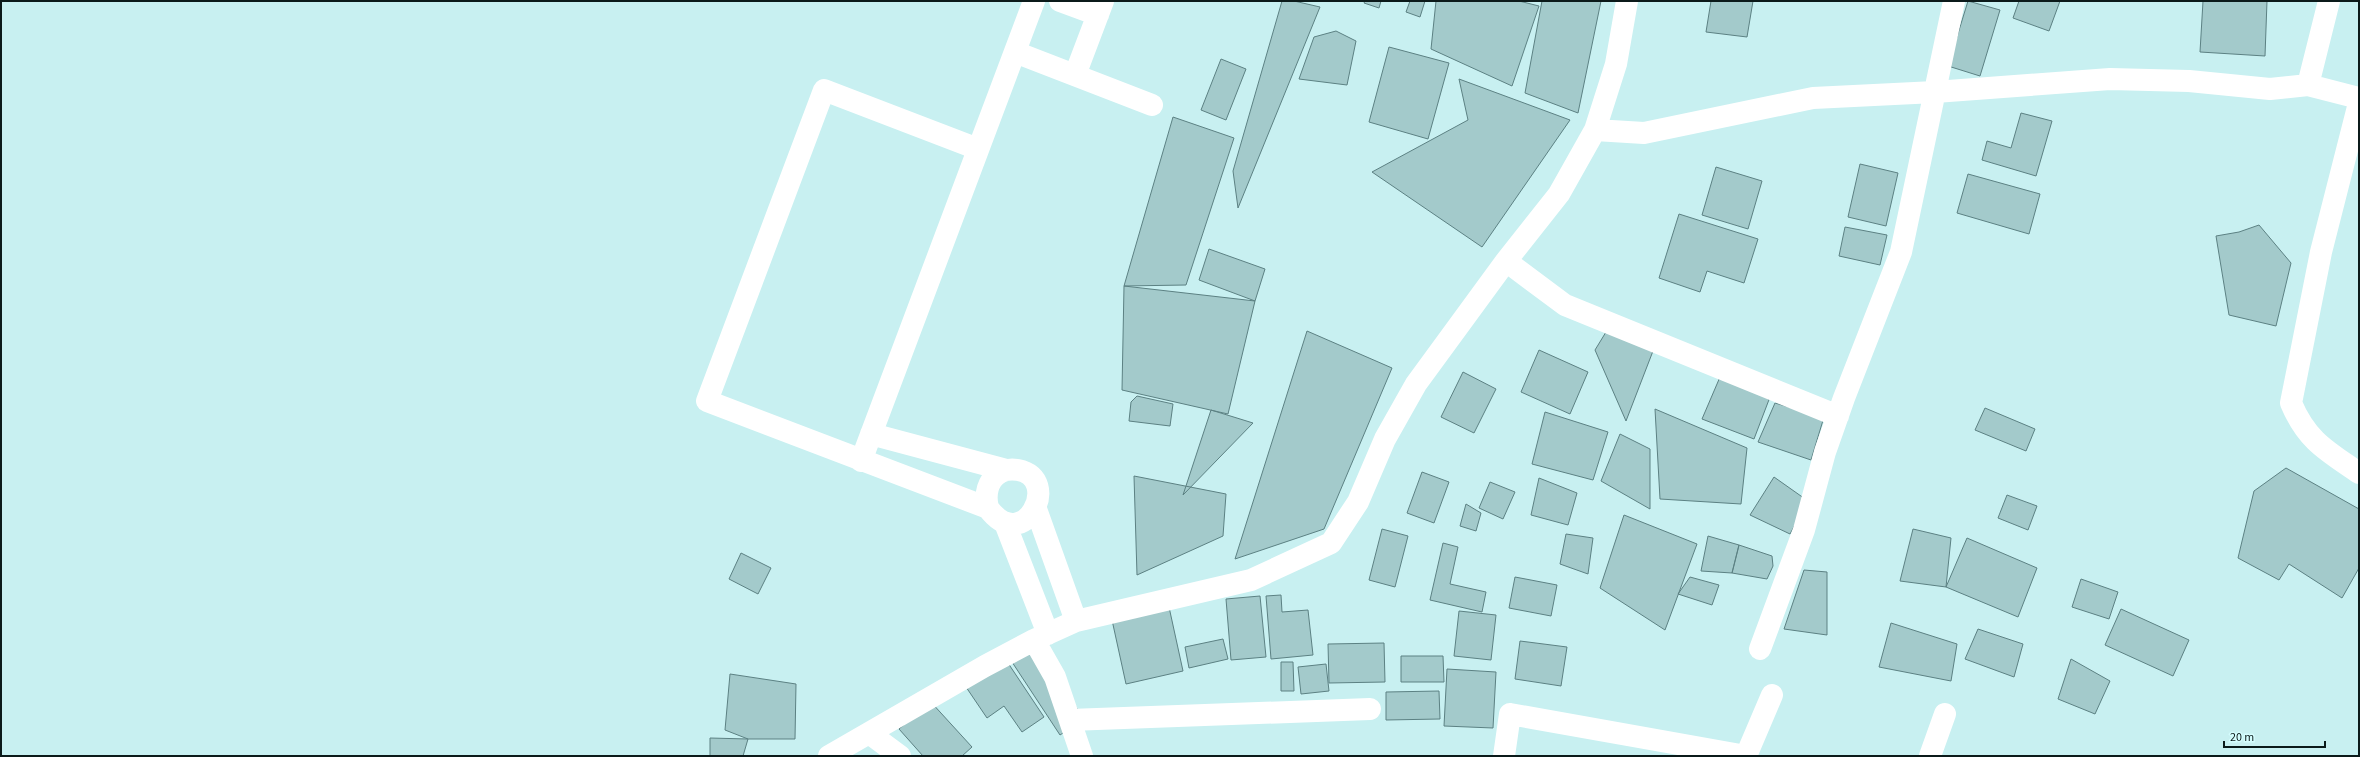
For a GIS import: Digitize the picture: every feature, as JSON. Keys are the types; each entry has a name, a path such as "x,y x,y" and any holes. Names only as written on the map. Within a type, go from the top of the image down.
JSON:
{"street":[{"path":"861,461 1034,1"},
{"path":"1060,1 1100,8 1075,75"},
{"path":"829,756 1041,637 1076,621 1251,580 1331,543 1358,502 1384,439 1416,384 1506,261 1559,194 1595,130 1616,64 1627,1"},
{"path":"1760,649 1804,530 1825,452 1901,252 1954,1"},
{"path":"2308,85 2328,1"},
{"path":"1015,52 1152,105"},
{"path":"1595,130 1644,133 1813,98 1935,92 2110,79 2189,81 2270,89 2308,85 2359,98"},
{"path":"978,149 824,90 707,401 861,461 988,508"},
{"path":"2359,103 2321,252 2292,403 2300,424 2316,444 2359,473"},
{"path":"1506,261 1565,305 1838,416"},
{"path":"871,434 1006,470 1018,470 1029,476 1036,485 1039,497 1036,509 1028,518 1018,523 1005,523 995,518 988,508 985,496 988,485 996,475 1006,470"},
{"path":"1036,509 1076,621"},
{"path":"1005,523 1041,637 1082,756"},
{"path":"1504,756 1510,714 1746,756 1772,695"},
{"path":"1070,720 1370,709"},
{"path":"1930,756 1945,714"},
{"path":"869,733 900,756"}],"building":[{"path":"1282,1 1294,1 1320,7 1238,208 1233,171"},
{"path":"1365,1 1381,1 1379,8 1364,3"},
{"path":"1410,1 1425,1 1420,17 1406,12"},
{"path":"1436,1 1519,1 1539,6 1512,86 1431,49"},
{"path":"1542,1 1601,1 1578,113 1525,93"},
{"path":"1711,1 1753,1 1747,37 1706,32"},
{"path":"1968,1 2000,10 1980,76 1948,66"},
{"path":"2019,1 2060,1 2049,31 2013,18"},
{"path":"2203,1 2267,1 2265,56 2200,52"},
{"path":"1336,31 1356,41 1347,85 1299,79 1314,37"},
{"path":"1389,47 1449,63 1428,139 1369,122"},
{"path":"1221,59 1246,69 1226,120 1201,110"},
{"path":"1459,79 1570,120 1482,247 1372,172 1468,120"},
{"path":"2021,113 2052,121 2036,176 1982,160 1987,141 2011,148"},
{"path":"1173,117 1234,138 1186,285 1124,286"},
{"path":"1860,164 1898,173 1886,226 1848,217"},
{"path":"1716,167 1762,181 1748,229 1702,215"},
{"path":"1968,174 2040,194 2029,234 1957,213"},
{"path":"1679,214 1758,239 1744,283 1707,271 1700,292 1659,278"},
{"path":"2259,225 2291,263 2276,326 2229,315 2216,236 2239,232"},
{"path":"1845,227 1887,235 1880,265 1839,256"},
{"path":"1209,249 1265,269 1255,301 1199,280"},
{"path":"1124,286 1255,301 1228,414 1122,390"},
{"path":"1307,331 1392,368 1324,529 1235,559"},
{"path":"1606,332 1653,351 1626,421 1595,350"},
{"path":"1539,350 1588,372 1570,414 1521,392"},
{"path":"1463,372 1496,389 1474,433 1441,417"},
{"path":"1720,377 1770,397 1754,439 1702,419"},
{"path":"1137,396 1173,404 1170,426 1129,421 1131,402"},
{"path":"1775,403 1824,417 1811,460 1758,442"},
{"path":"1985,408 2035,429 2026,451 1975,430"},
{"path":"1655,409 1747,448 1741,504 1660,499"},
{"path":"1211,410 1253,423 1183,495"},
{"path":"1545,412 1608,432 1593,480 1532,464"},
{"path":"1620,434 1650,449 1650,509 1601,481"},
{"path":"2286,468 2359,509 2359,568 2342,598 2289,564 2279,580 2238,558 2254,491"},
{"path":"1422,472 1449,482 1434,523 1407,513"},
{"path":"1134,476 1226,494 1223,536 1137,575"},
{"path":"1774,477 1808,501 1790,534 1750,515"},
{"path":"1539,478 1577,493 1568,525 1531,515"},
{"path":"1490,482 1515,492 1503,519 1479,508"},
{"path":"2007,495 2037,506 2028,530 1998,518"},
{"path":"1466,504 1481,513 1476,531 1460,526"},
{"path":"1624,515 1697,544 1665,630 1600,588"},
{"path":"1382,529 1408,536 1395,587 1369,580"},
{"path":"1913,529 1951,538 1946,587 1900,581"},
{"path":"1566,534 1593,538 1588,574 1560,564"},
{"path":"1708,536 1739,545 1732,573 1701,571"},
{"path":"1967,538 2037,568 2018,617 1946,587"},
{"path":"1443,543 1458,547 1450,584 1486,592 1482,612 1430,600"},
{"path":"1739,545 1772,556 1773,566 1767,579 1732,573"},
{"path":"741,553 771,568 758,594 729,579"},
{"path":"1804,570 1827,572 1827,635 1784,629"},
{"path":"1515,577 1557,585 1551,616 1509,608"},
{"path":"1690,577 1719,585 1712,605 1678,594"},
{"path":"2081,579 2118,592 2109,619 2072,607"},
{"path":"1281,595 1282,612 1308,610 1313,655 1271,659 1266,596"},
{"path":"1260,596 1266,657 1231,660 1226,599"},
{"path":"1169,607 1183,671 1126,684 1112,620"},
{"path":"2121,609 2189,640 2173,676 2105,645"},
{"path":"1459,611 1496,615 1491,660 1454,656"},
{"path":"1891,623 1957,644 1951,681 1879,667"},
{"path":"1978,629 2023,644 2014,677 1965,659"},
{"path":"1223,639 1228,659 1189,668 1185,647"},
{"path":"1520,641 1567,647 1561,686 1515,679"},
{"path":"1384,643 1385,682 1329,683 1328,644"},
{"path":"1035,646 1084,719 1060,735 1012,662"},
{"path":"1401,656 1443,656 1444,682 1401,682"},
{"path":"2071,659 2110,681 2095,714 2058,699"},
{"path":"1006,660 1044,717 1022,732 1004,706 987,718 966,687"},
{"path":"1281,662 1293,662 1294,691 1281,691"},
{"path":"1326,664 1329,691 1301,694 1298,667"},
{"path":"1447,669 1496,672 1493,728 1444,726"},
{"path":"730,674 796,684 795,739 748,739 725,730"},
{"path":"1439,691 1440,719 1386,720 1386,692"},
{"path":"930,701 972,747 962,756 923,756 899,729"},
{"path":"710,738 748,739 743,756 710,756"}]}
